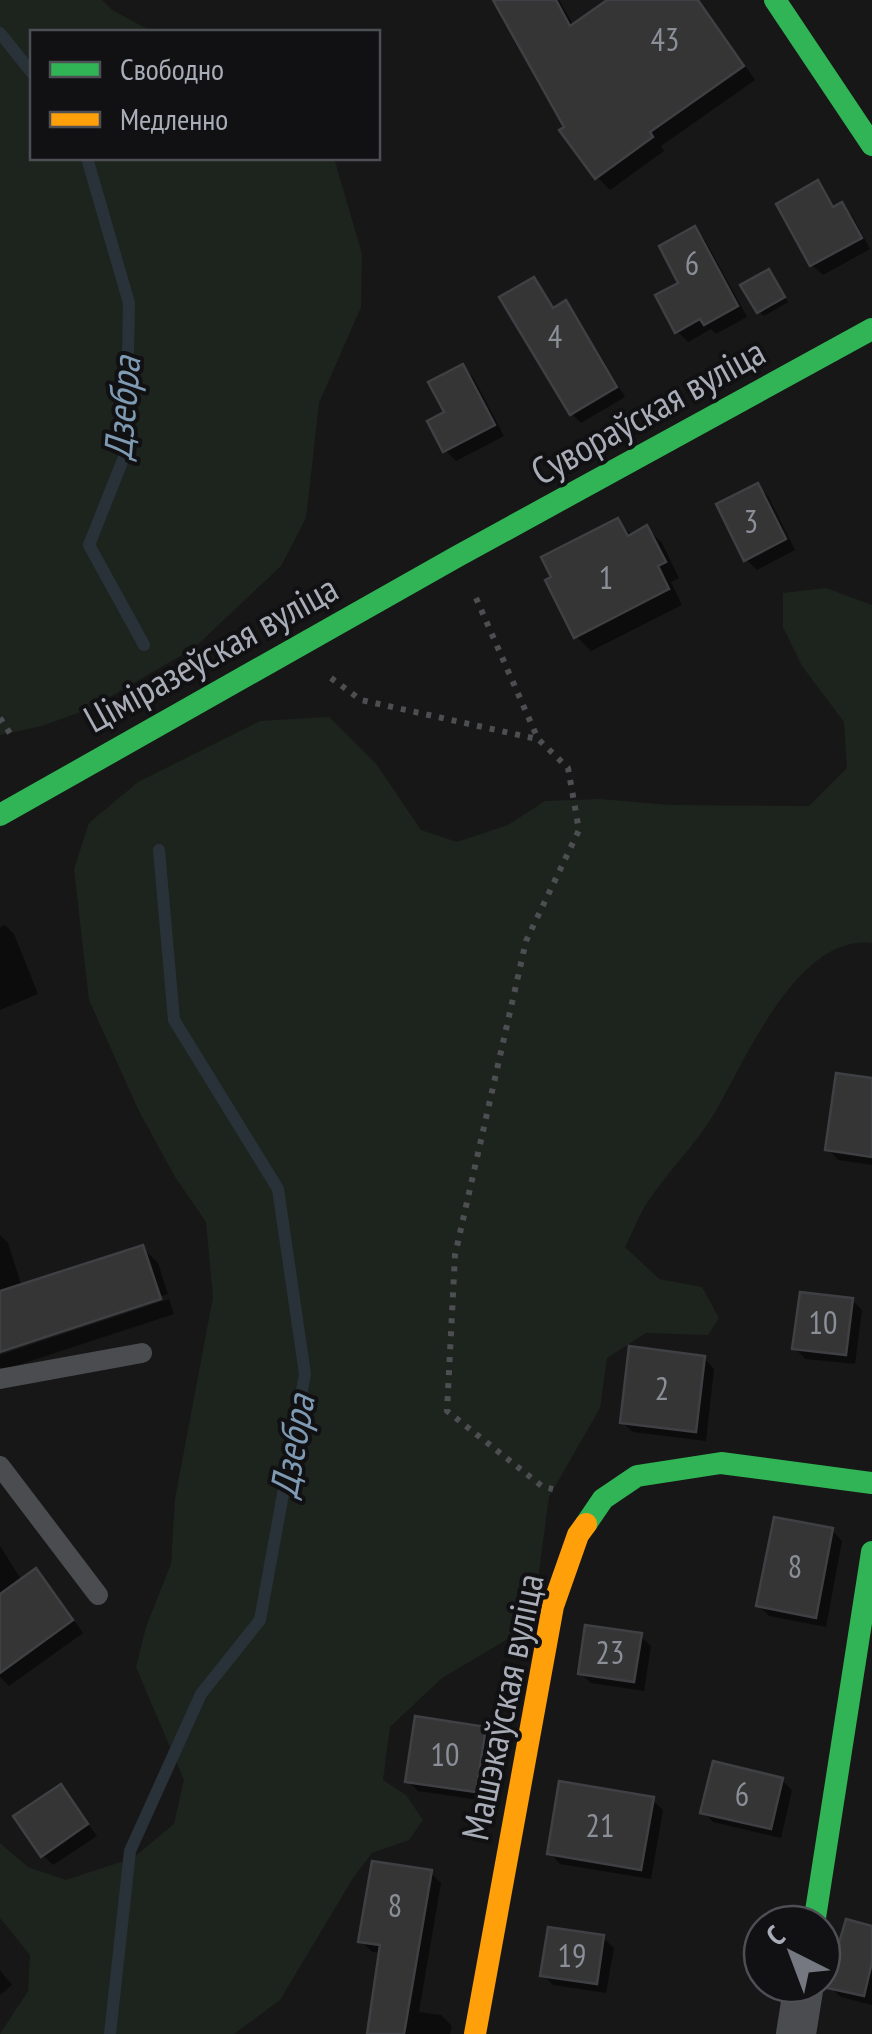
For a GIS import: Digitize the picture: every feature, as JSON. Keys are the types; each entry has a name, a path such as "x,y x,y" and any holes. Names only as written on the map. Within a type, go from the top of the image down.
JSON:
{"street":[{"path":"775,0 872,146"},
{"name":"Сувораўская вуліца","path":"458,556 872,329"},
{"name":"Ціміразеўская вуліца","path":"0,814 458,556"},
{"name":"Машэкаўская вуліца","path":"476,2034 553,1606 578,1535 603,1499 637,1476 721,1463 872,1483"},
{"path":"817,1904 872,1552"},
{"path":"796,2034 801,2004"}],"lane":[{"path":"0,1379 142,1353"},
{"path":"0,1466 98,1595"}],"path":[{"path":"458,556 538,739 568,768 578,830 526,942 455,1255 446,1411 543,1487 603,1499"},
{"path":"292,648 360,700 538,739"},
{"path":"0,718 14,738"}],"shaded area":[{"path":"0,0 102,0 112,10 149,30 30,30 30,160 335,160 362,254 361,307 319,403 306,518 281,566 194,648 89,709 42,726 0,735"},
{"path":"826,588 872,605 872,943 845,946 820,958 797,979 758,1034 707,1125 645,1205 625,1247 659,1279 702,1287 719,1318 708,1335 646,1333 607,1358 600,1408 549,1497 536,1594 513,1636 442,1678 390,1727 383,1780 406,1795 423,1820 409,1840 372,1853 280,2000 234,2034 0,2034 28,1991 30,1955 0,1918 0,1843 28,1867 66,1880 133,1858 174,1824 184,1780 136,1667 146,1627 171,1564 175,1499 213,1297 206,1222 175,1177 139,1111 89,1000 74,869 89,823 138,782 260,721 329,717 377,765 421,830 457,842 508,825 545,801 600,799 670,805 809,806 847,768 844,722 802,666 783,627 783,593"}],"building":[{"path":"493,0 556,0 570,26 607,0 698,0 744,66 650,132 653,137 595,179 559,130 564,127"},
{"path":"818,180 833,207 842,202 862,238 810,266 776,204"},
{"path":"695,226 738,306 704,325 700,319 675,333 655,295 678,283 659,246"},
{"path":"769,269 785,297 757,313 740,285"},
{"path":"534,277 553,308 566,300 617,387 570,415 499,297"},
{"path":"463,364 495,425 443,452 427,421 444,412 428,382"},
{"path":"758,483 786,539 744,561 716,504"},
{"path":"618,518 628,536 647,525 666,562 658,566 669,589 574,638 545,580 551,577 541,557"},
{"path":"836,1073 872,1078 872,1157 825,1150"},
{"path":"143,1245 161,1299 0,1352 0,1291"},
{"path":"800,1292 853,1298 846,1355 792,1349"},
{"path":"629,1346 705,1356 696,1432 620,1423"},
{"path":"774,1517 833,1528 816,1618 756,1606"},
{"path":"36,1568 73,1620 0,1673 0,1594"},
{"path":"585,1625 642,1633 634,1682 578,1674"},
{"path":"415,1716 486,1727 476,1792 405,1782"},
{"path":"713,1761 783,1778 771,1829 700,1813"},
{"path":"559,1781 654,1797 641,1870 547,1854"},
{"path":"61,1784 88,1824 41,1857 13,1816"},
{"path":"372,1861 432,1870 404,2034 367,2034 380,1945 358,1942"},
{"path":"846,1919 872,1926 872,1962 864,1996 842,1991 842,1933"},
{"path":"548,1927 604,1935 597,1984 540,1976"}],"waterway":[{"name":"Дзебра","path":"0,33 30,70"},
{"name":"Дзебра","path":"88,160 129,303 126,452 89,545 144,645"},
{"name":"Дзебра","path":"110,2034 130,1851 201,1694 260,1620 305,1374 278,1189 174,1020 159,850"}],"traffic: fast":[{"path":"775,0 872,145"},
{"path":"0,815 458,556 872,329"},
{"path":"586,1524 603,1499 637,1476 721,1463 872,1483"},
{"path":"817,1904 872,1552"}],"traffic: slow":[{"path":"475,2034 553,1606 578,1535 586,1524"}]}
